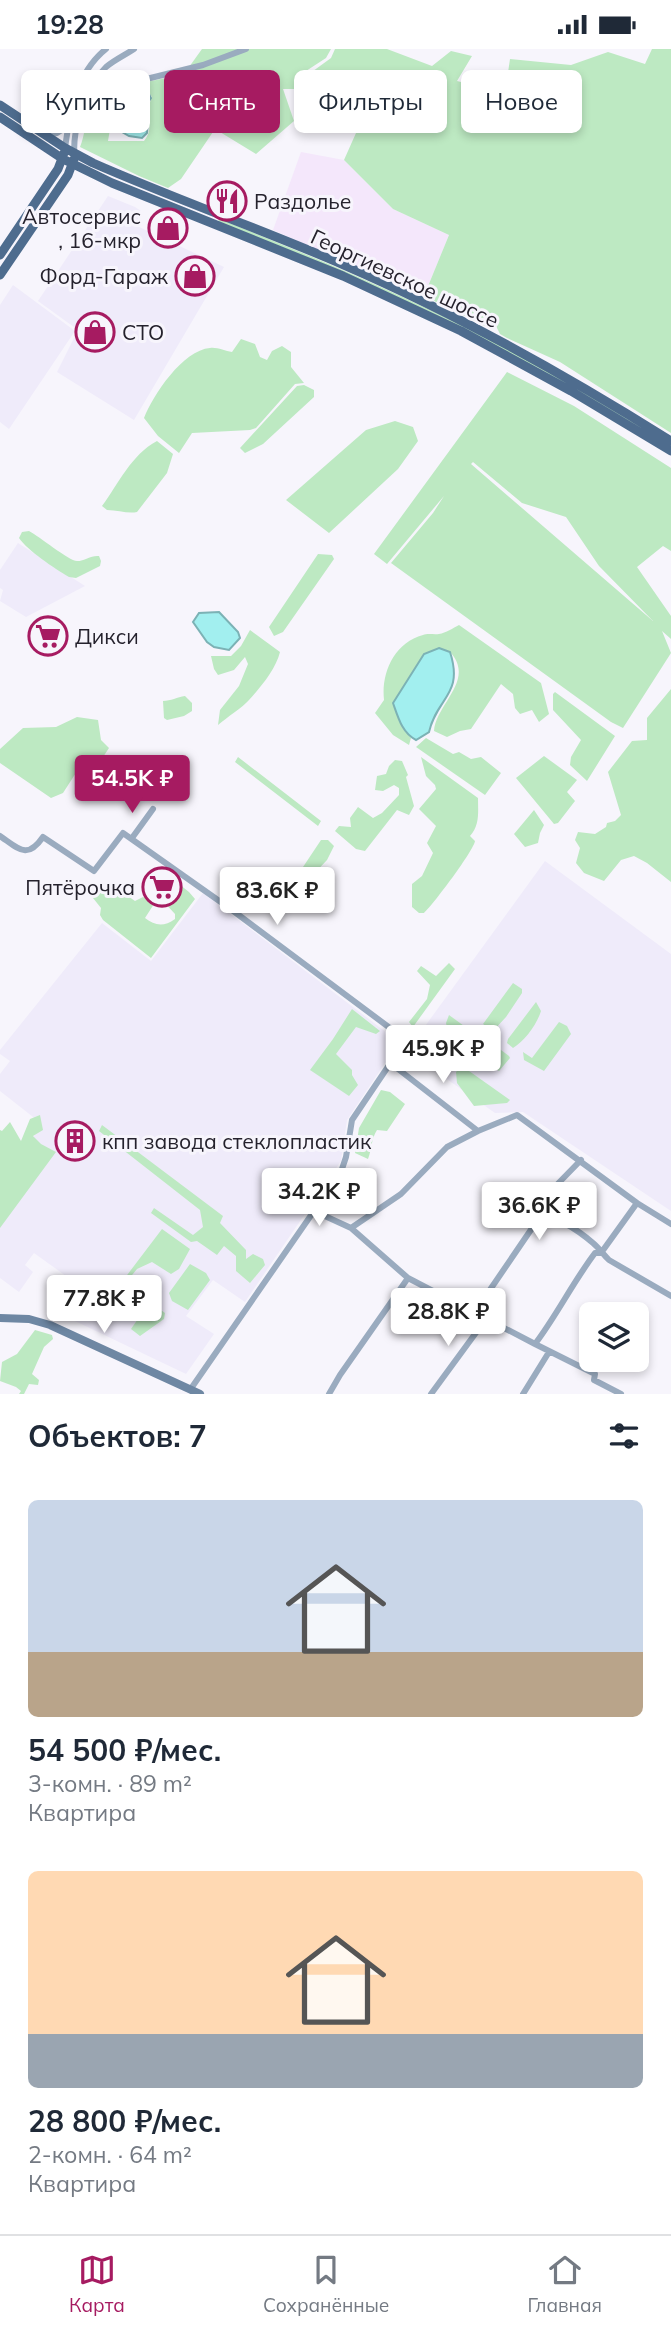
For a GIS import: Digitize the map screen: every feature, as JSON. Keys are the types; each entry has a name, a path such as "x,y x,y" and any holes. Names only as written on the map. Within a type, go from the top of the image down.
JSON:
{"main road":[{"name":"Георгиевское шоссе","path":"0,104 69,151 461,331 580,396 671,451"},
{"name":"Георгиевское шоссе","path":"0,117 73,165 112,183 345,266 464,322 561,375 671,441"},
{"path":"0,255 69,151"},
{"path":"0,275 73,165 69,151"},
{"path":"0,1318 29,1319 50,1325 200,1394"}],"street":[{"path":"87,70 106,49"},
{"path":"104,70 134,49"},
{"path":"150,78 203,65 246,49"},
{"path":"45,135 57,133"},
{"path":"68,133 69,151"},
{"path":"69,151 75,133"},
{"path":"132,838 153,809"},
{"path":"0,836 21,851 35,848 43,837 94,871 123,833 405,1040 352,1120 341,1172 190,1390"},
{"path":"389,1062 478,1131"},
{"path":"351,1228 401,1194 447,1147 517,1115 637,1203 671,1224"},
{"path":"477,1313 481,1303 541,1215 542,1200 580,1160"},
{"path":"601,1253 637,1203"},
{"path":"314,1211 351,1228 408,1278 595,1374 594,1380 621,1394"},
{"path":"541,1215 576,1230 624,1270 671,1296"},
{"path":"535,1344 582,1270 595,1253 601,1253"},
{"path":"329,1394 408,1278"},
{"path":"431,1394 486,1319"},
{"path":"523,1394 549,1352"}],"shaded area":[{"path":"301,152 344,160 393,209 449,235 424,296 273,230"},
{"path":"108,196 141,211 135,225 224,267 134,420 57,372 78,330 38,301"},
{"path":"13,285 75,331 9,429 0,422 0,305"},
{"path":"18,543 85,586 26,617 0,601 3,590 0,588 0,570"},
{"path":"545,861 671,954 671,1211 523,1112 495,1113 407,1051"},
{"path":"203,893 399,1042 347,1120 341,1161 245,1302 213,1280 186,1316 214,1334 186,1374 75,1321 91,1294 34,1253 25,1265 33,1272 19,1292 0,1278 0,1215 28,1145 42,1124 0,1091 0,1074 10,1061 0,1054 0,1050 102,923 151,961"}],"green space":[{"path":"202,49 331,49 326,58 308,70 294,70 294,89 283,89 294,121 256,154 222,133 280,133 280,70 187,70"},
{"path":"335,49 387,49 432,66 451,51 472,56 461,70 457,81 461,82 461,133 582,133 582,70 508,70 510,59 571,65 608,52 645,64 652,49 671,49 671,433 560,362 500,334 496,326 489,328 424,296 449,235 393,209 344,160 356,133 447,133 447,70 314,70 331,58"},
{"path":"164,78 164,133 212,133 181,179 168,188 80,147 84,133 109,133 108,141 144,141 150,133 150,81"},
{"path":"219,219 359,277 462,326 562,380 671,445 671,448 538,368 218,222"},
{"path":"241,339 255,344 260,357 267,360 272,351 282,346 291,352 291,367 304,383 295,384 256,428 192,433 179,453 158,436 144,418 148,408 170,375 190,357 210,348 232,352"},
{"path":"507,372 574,406 671,468 671,551 663,546 637,567 671,616 671,639 662,631 671,653 623,728 391,563 444,496 387,564 374,554","holes":["473,462 522,503 566,517 599,566 653,621 471,464"]},
{"path":"304,385 314,390 314,397 263,444 245,453 240,448 297,386"},
{"path":"395,421 413,427 418,441 398,469 329,533 286,500 366,430"},
{"path":"157,441 173,454 167,473 137,512 107,510 102,506 126,470 140,454"},
{"path":"29,531 73,560 99,556 100,566 76,578 69,577 23,543 19,538 22,532"},
{"path":"318,554 332,555 334,559 283,632 274,636 269,627"},
{"path":"459,625 541,683 549,714 539,722 532,710 520,714 515,708 513,694 501,684 471,729 447,737 434,731 436,721 457,682 457,662 450,652 403,728 411,738 409,745 393,735 375,713 384,700 387,670 397,652 413,639 425,634 442,633"},
{"path":"250,630 280,652 278,658 267,678 249,700 218,725 220,710 239,686 248,664 245,657 234,670 218,675 211,656 231,656 241,646"},
{"path":"671,689 671,882 634,856 621,860 604,881 584,873 576,863 580,848 575,840 578,832 595,834 621,815 608,772 632,741 647,740 647,718"},
{"path":"555,692 615,736 587,781 570,765 571,757 581,740 553,710"},
{"path":"185,696 192,703 192,711 184,716 167,720 164,718 163,701"},
{"path":"77,717 98,720 101,740 109,748 99,763 81,765 63,793 51,798 0,763 0,749 23,728 56,727"},
{"path":"426,738 453,754 459,752 471,759 481,757 501,773 485,795 416,747"},
{"path":"544,756 577,780 567,792 575,801 558,823 554,824 516,778"},
{"path":"238,757 321,821 318,826 235,762"},
{"path":"421,757 478,798 477,823 470,836 475,841 473,846 424,913 419,913 412,907 412,884 422,876 433,853 427,843 436,826 419,809 436,789 426,776"},
{"path":"395,760 402,761 408,775 406,777 414,806 409,815 397,810 365,851 356,849 335,831 339,826 351,827 350,818 358,807 373,818 382,813 399,795 399,788 394,785 383,791 375,790 377,776 386,774"},
{"path":"534,810 544,825 538,843 525,847 514,834"},
{"path":"321,840 328,840 334,846 327,860 310,878 301,870"},
{"path":"175,881 195,899 151,958 103,920 100,915 101,908 93,898 99,887 109,883 135,901 143,897 154,904 145,918 152,923 163,924 175,919 175,914 162,900"},
{"path":"449,963 455,969 413,1027 409,1022 427,999 430,985 417,971 421,966 436,976"},
{"path":"513,983 522,989 522,993 493,1031 483,1024"},
{"path":"536,1002 541,1011 537,1021 526,1037 513,1048 507,1043 508,1039"},
{"path":"352,1009 380,1031 376,1034 356,1027 336,1054 352,1070 358,1085 349,1096 310,1070"},
{"path":"449,1015 482,1039 477,1046 468,1047 461,1038 449,1037 446,1023"},
{"path":"559,1022 567,1026 571,1034 544,1071 524,1060 523,1052 532,1058"},
{"path":"489,1041 510,1058 499,1071 479,1057"},
{"path":"462,1066 510,1100 507,1103 474,1106 457,1083 456,1072"},
{"path":"381,1090 390,1092 405,1104 387,1131 377,1130 368,1159 355,1153 359,1128"},
{"path":"40,1115 43,1130 33,1136 56,1152 0,1228 0,1130 10,1122 21,1141 30,1119"},
{"path":"102,1125 223,1216 220,1223 246,1250 246,1259 253,1254 263,1259 265,1265 250,1283 236,1271 236,1256 224,1246 217,1255 197,1241 191,1242 151,1213 154,1208 193,1235 203,1227 200,1210 99,1131"},
{"path":"162,1229 190,1249 179,1269 171,1274 152,1262 137,1269 128,1280 129,1287 165,1313 164,1319 140,1336 131,1329 142,1313 115,1291"},
{"path":"190,1264 206,1273 210,1280 188,1310 172,1301 169,1293"},
{"path":"35,1330 52,1335 53,1339 44,1347 32,1374 39,1380 38,1385 29,1384 24,1394 19,1394 21,1391 16,1387 0,1381 2,1362 17,1354"}],"water":[{"path":"124,133 147,133 142,138"},
{"path":"219,612 238,632 240,638 229,650 214,647 207,642 193,622 199,613"},
{"path":"439,648 450,652 454,678 452,687 429,732 416,740 404,729 393,703 424,654"}],"place":[{"name":"Раздолье","path":"227,201"},
{"name":"Автосервис , 16-мкр","path":"168,228"},
{"name":"Форд-Гараж","path":"195,276"},
{"name":"СТО","path":"95,332"},
{"name":"Дикси","path":"48,636"},
{"name":"Пятёрочка","path":"162,887"},
{"name":"кпп завода стеклопластик","path":"75,1141"}]}
